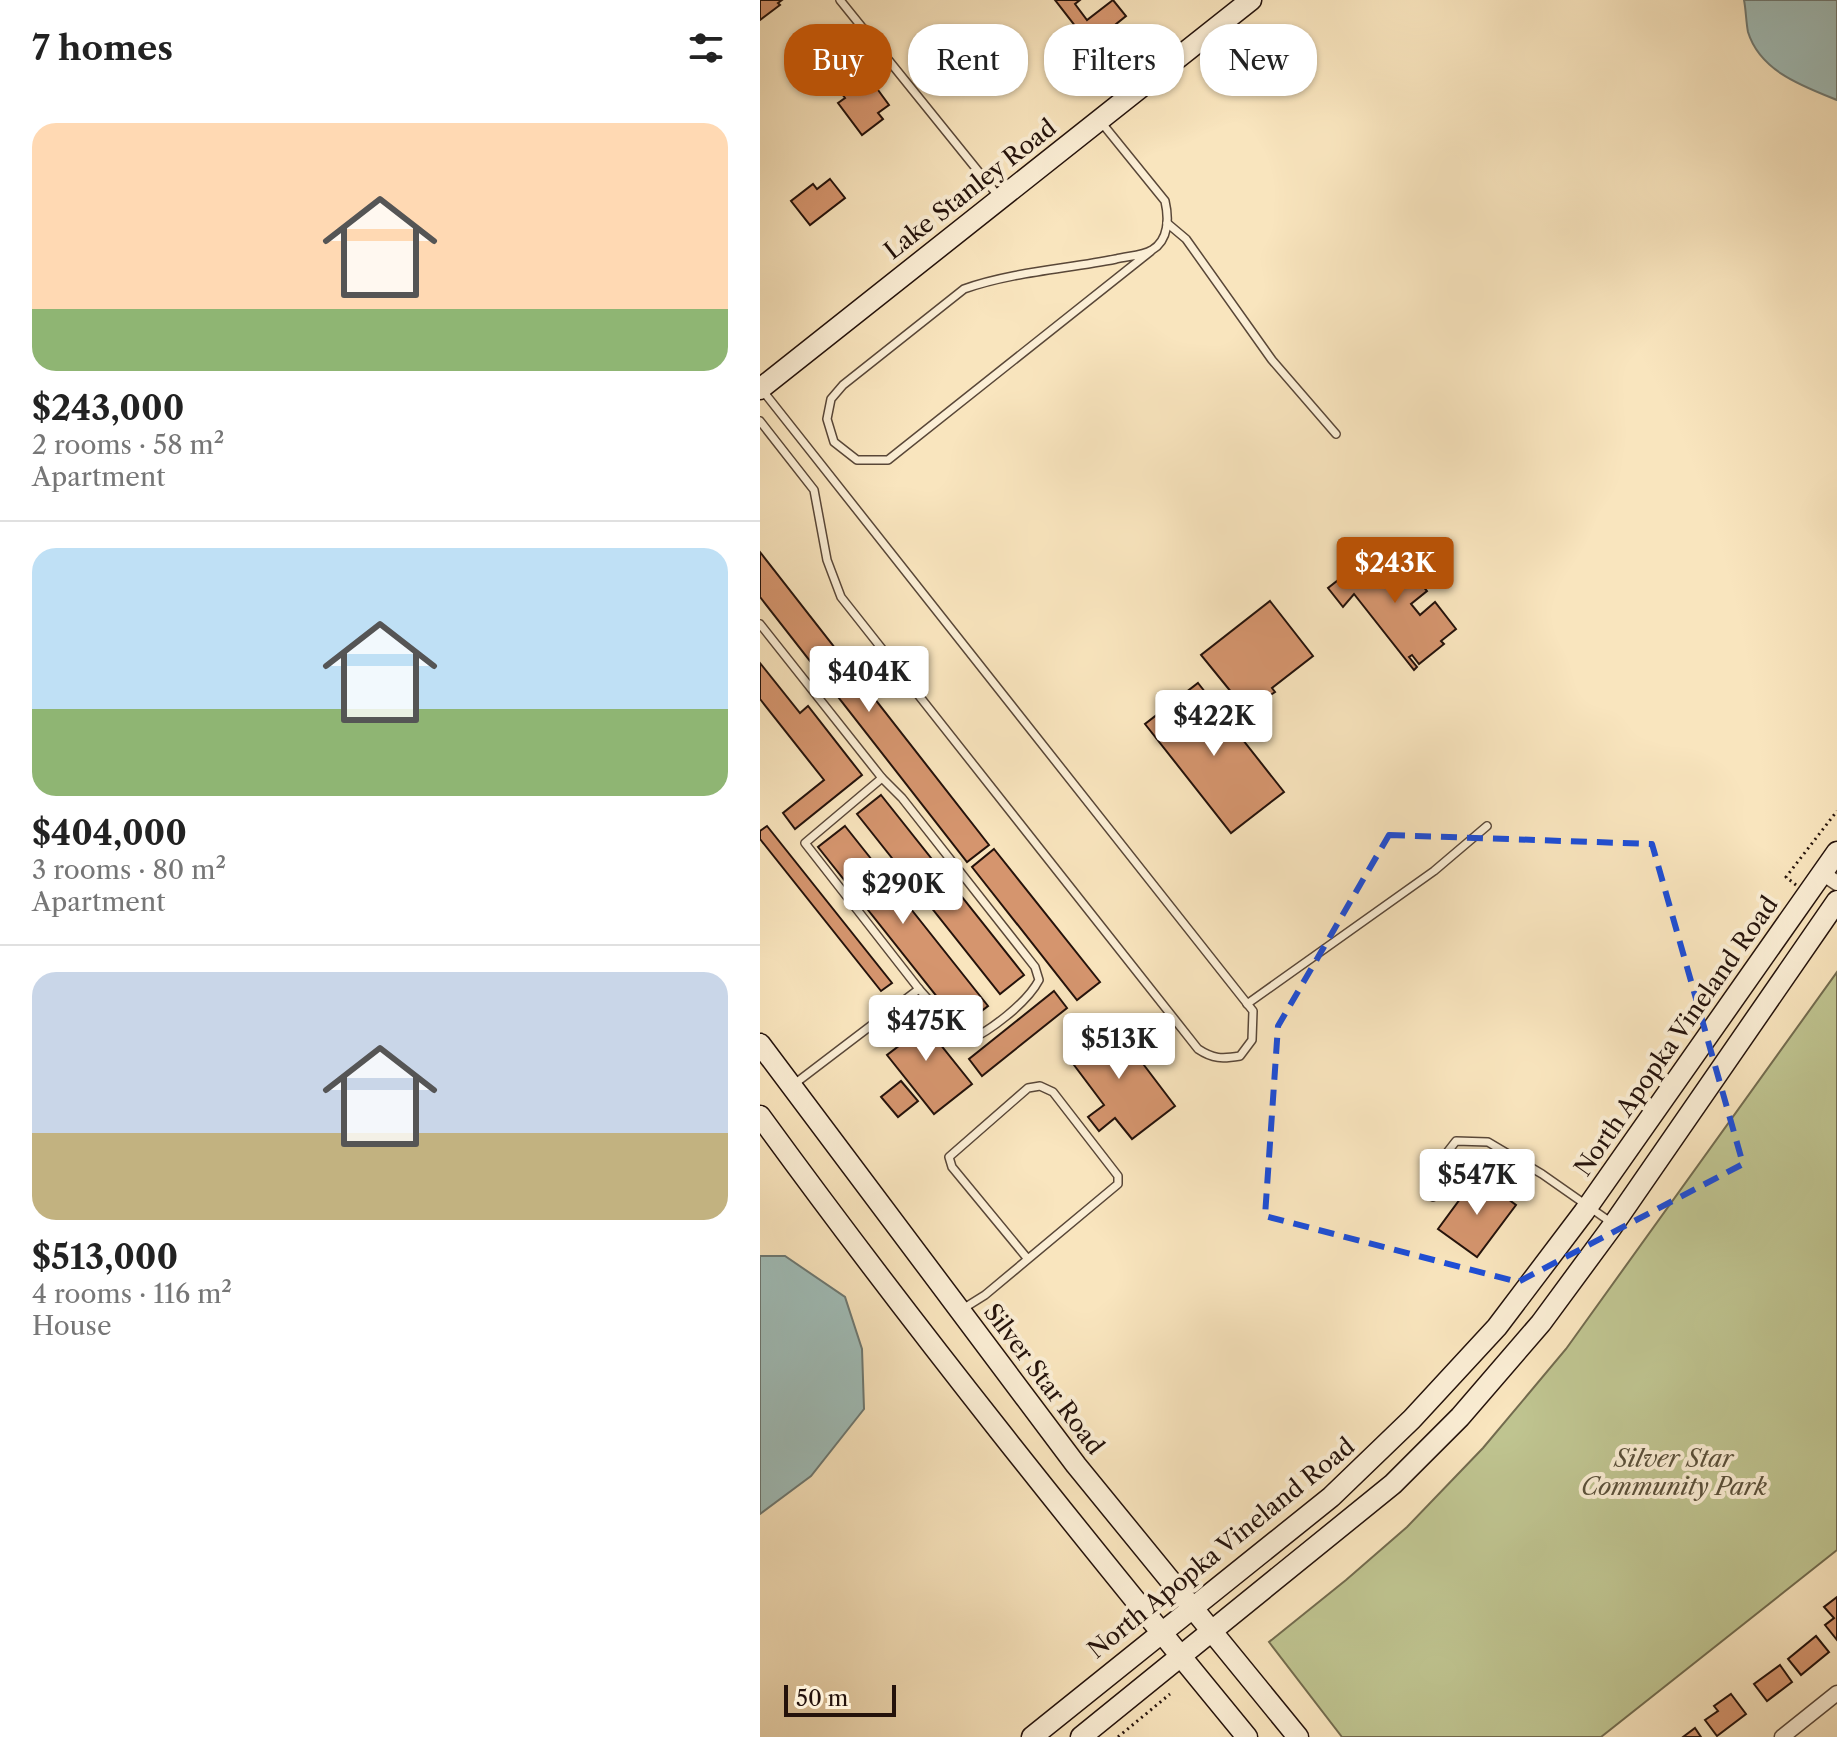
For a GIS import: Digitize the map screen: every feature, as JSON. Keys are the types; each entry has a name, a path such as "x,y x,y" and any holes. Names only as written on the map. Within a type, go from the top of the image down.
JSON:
{"main road":[{"name":"Lake Stanley Road","path":"760,389 1251,0"},
{"name":"North Apopka Vineland Road","path":"1032,1737 1331,1497 1412,1419 1497,1327 1830,878 1837,852"},
{"path":"1081,1737 1393,1484 1460,1417 1541,1323 1614,1224 1837,901"},
{"name":"Silver Star Road","path":"760,1044 1076,1465 1298,1737"},
{"path":"760,1116 847,1235 1160,1632 1247,1737"}],"street":[{"path":"1782,1737 1837,1693"}],"lane":[{"path":"840,0 1000,199"},
{"path":"1099,120 1165,201 1169,217 1164,238 1151,251 888,460 857,460 834,442 827,419 831,399 843,385 964,289 980,283 1151,251"},
{"path":"1167,223 1186,239 1272,360 1336,434"},
{"path":"760,389 1253,1011 1252,1040 1240,1056 1212,1058 1198,1049 841,597 827,560 814,490 760,421"},
{"path":"760,624 1035,967 1039,980 1032,993 978,1037 966,1042 919,989 805,843 882,778"},
{"path":"1247,1004 1434,871 1487,826"},
{"path":"791,1086 919,989"},
{"path":"959,1312 985,1295 1118,1184 1118,1176 1053,1092 1040,1086 1028,1088 949,1157 952,1167 1027,1258"},
{"path":"1433,1197 1428,1177 1456,1141 1488,1142 1542,1174 1614,1224"}],"path":[{"path":"1800,888 1786,877 1837,811"},
{"path":"1118,1737 1170,1694"}],"highlighted area":[{"path":"1389,835 1652,844 1743,1164 1518,1282 1265,1216 1278,1026"}],"green space":[{"name":"Silver Star Community Park","path":"1837,972 1837,1550 1601,1737 1342,1737 1269,1642 1407,1527 1483,1448 1566,1349"}],"water":[{"path":"1744,0 1837,0 1837,100 1784,75 1762,57 1748,32"},
{"path":"760,1256 785,1256 845,1297 862,1349 864,1409 811,1476 760,1514"}],"building":[{"path":"760,0 782,0 760,20"},
{"path":"1055,0 1080,0 1075,4 1087,20 1113,0 1126,16 1116,24 1074,24"},
{"path":"844,96 882,96 889,105 878,113 883,119 862,135 838,103 845,98"},
{"path":"830,179 845,198 810,225 791,201 813,184 817,189"},
{"path":"1387,542 1397,555 1382,566 1390,577 1406,565 1427,591 1411,604 1420,615 1435,602 1456,629 1441,641 1444,644 1419,664 1412,655 1409,657 1417,667 1414,670 1354,594 1343,607 1328,588"},
{"path":"760,552 989,845 967,862 760,597"},
{"path":"1270,601 1313,656 1272,688 1275,692 1266,698 1263,695 1245,709 1201,655"},
{"path":"760,663 800,713 808,706 862,775 795,829 783,813 824,780 760,699"},
{"path":"1198,683 1284,792 1231,833 1145,724"},
{"path":"881,795 1024,975 1000,994 857,814"},
{"path":"767,826 892,983 881,991 760,839 760,831"},
{"path":"845,826 988,1006 961,1027 818,847"},
{"path":"994,849 1100,982 1077,1000 972,867"},
{"path":"1054,991 1067,1008 982,1076 969,1059"},
{"path":"912,1009 972,1084 934,1114 887,1055 900,1045 887,1029"},
{"path":"1109,1019 1175,1106 1132,1139 1115,1118 1099,1131 1088,1117 1104,1105 1065,1053"},
{"path":"901,1081 918,1101 898,1117 881,1097"},
{"path":"1477,1176 1516,1205 1477,1257 1438,1229"},
{"path":"1837,1597 1837,1640 1825,1625 1834,1618 1824,1607"},
{"path":"1816,1636 1829,1652 1801,1675 1788,1659"},
{"path":"1780,1665 1792,1682 1767,1701 1754,1684"},
{"path":"1731,1694 1746,1714 1717,1736 1705,1720 1718,1711 1714,1706"},
{"path":"1695,1728 1701,1737 1683,1737"}]}
